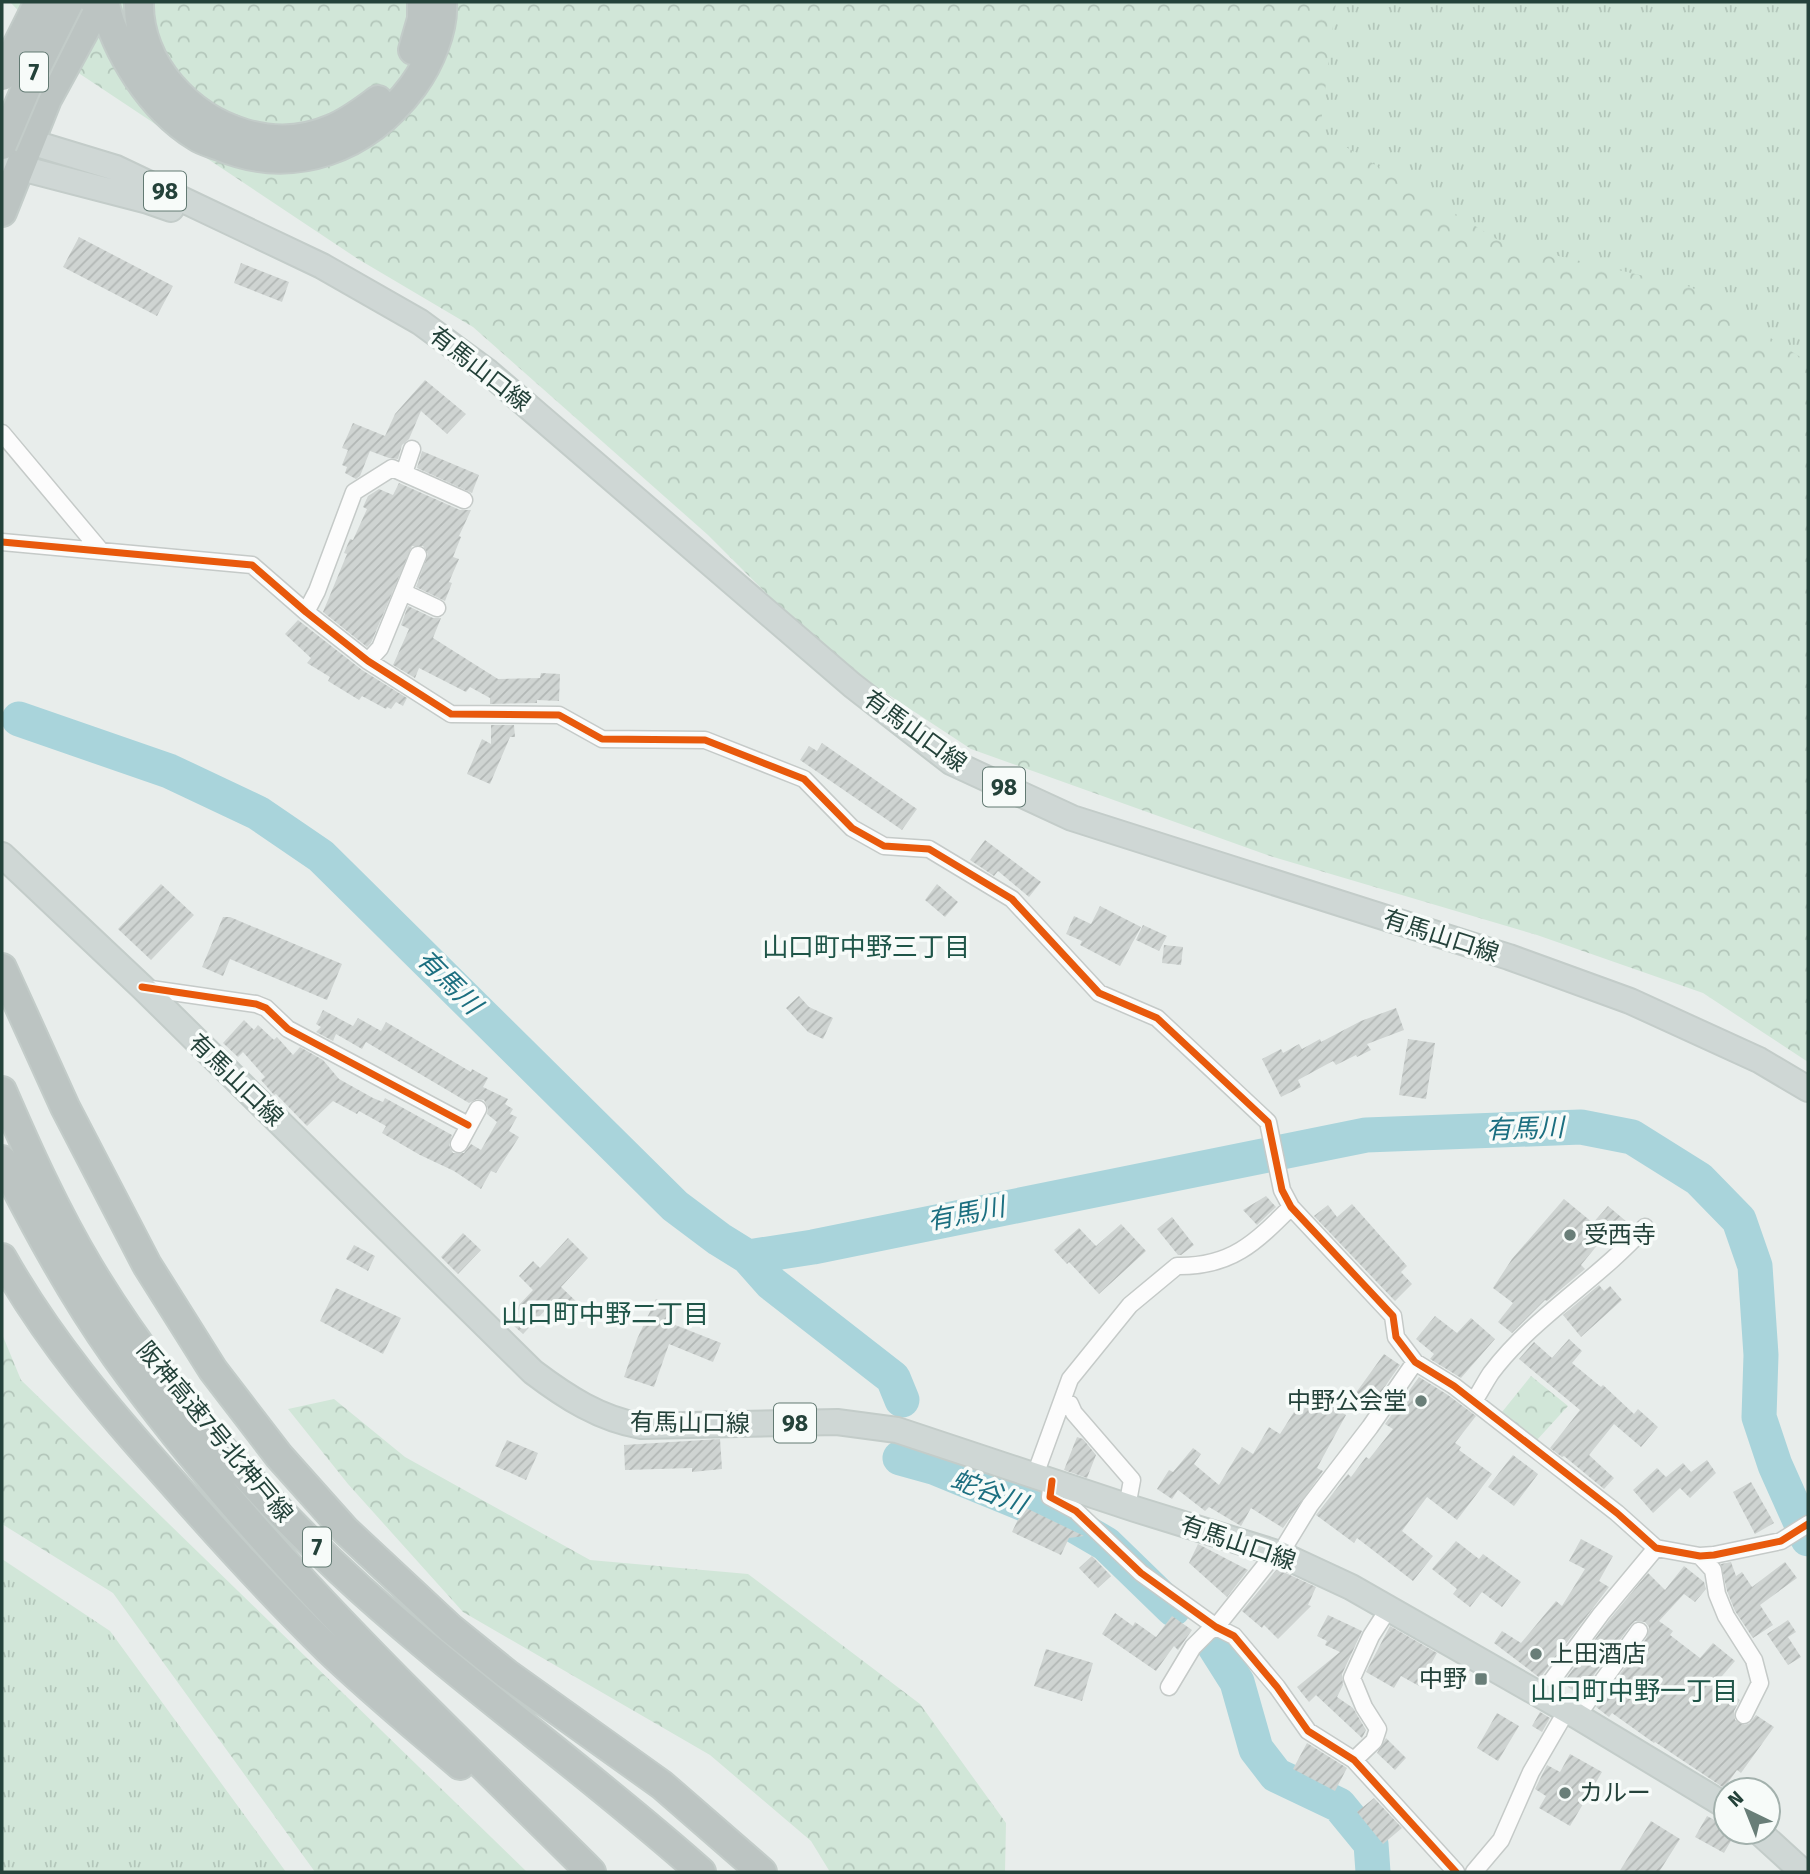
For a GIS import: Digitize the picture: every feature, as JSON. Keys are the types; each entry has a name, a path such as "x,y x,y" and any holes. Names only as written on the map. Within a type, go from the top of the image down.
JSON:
{"highway":[{"name":"7","path":"2,74 39,2"},
{"path":"2,74 49,2"},
{"name":"7","path":"2,145 27,86 69,2"},
{"path":"102,2 134,71 152,96 173,118 196,137 249,156 291,159 326,152 352,142 392,113 424,71 436,38 442,2"},
{"path":"2,211 10,166 30,141 47,99 102,2"},
{"path":"139,7 143,36 152,57 164,78 180,96 200,114 224,128 250,136 277,139 304,137 331,130 379,100 399,75 413,50 422,19 422,2"},
{"path":"2,968 65,1107 124,1222 176,1313 245,1414 312,1494 382,1566 478,1652 662,1785 762,1872"},
{"name":"阪神高速7号北神戸線","path":"2,1091 24,1142 89,1268 184,1403 239,1467 360,1589 701,1872"},
{"name":"阪神高速7号北神戸線","path":"2,1160 69,1283 116,1355 221,1490 373,1653 592,1872"},
{"path":"2,1258 55,1342 90,1387 193,1507 291,1612 407,1720 584,1872"}],"main road":[{"name":"有馬山口線","path":"2,134 116,168 322,266 420,322 488,372 852,685 951,762 1072,818 1509,957 1630,1001 1759,1060 1808,1088"},
{"name":"有馬山口線","path":"10,166 148,201 322,266"},
{"name":"有馬山口線","path":"2,855 142,987 533,1372 555,1389 597,1413 641,1426 837,1423 897,1430 1127,1507 1280,1554 1352,1587 1572,1713 1712,1798"},
{"path":"1773,1846 1797,1871"}],"street":[{"path":"2,433 101,551"},
{"path":"404,473 412,449"},
{"path":"306,612 317,592 354,492 392,468 464,500"},
{"path":"2,542 252,565 368,661 451,714 559,715 602,739 705,740 804,779 852,828 884,846 929,849 1012,899 1098,993 1157,1018 1268,1122 1282,1190 1291,1207 1393,1316 1396,1337 1415,1362 1454,1385 1617,1513 1656,1548 1700,1556 1781,1541 1808,1524"},
{"path":"368,661 380,648 418,555"},
{"path":"403,592 438,608"},
{"path":"142,987 256,1004 266,1008 288,1029 468,1125"},
{"path":"365,1069 374,1055"},
{"path":"458,1144 478,1109"},
{"path":"1291,1207 1264,1234 1237,1253 1203,1266 1177,1266 1130,1305 1070,1379 1043,1478 1050,1497 1076,1511 1141,1573 1216,1627 1234,1636 1277,1687 1308,1731 1354,1760 1456,1872"},
{"path":"1474,1401 1491,1373 1528,1334 1623,1251 1645,1227"},
{"path":"1169,1687 1193,1647 1216,1627 1268,1562 1280,1554 1310,1505 1370,1427 1415,1362"},
{"path":"1063,1400 1070,1404 1074,1413 1132,1480 1127,1507"},
{"path":"1541,1695 1601,1614 1656,1548"},
{"path":"1700,1556 1713,1570 1717,1594 1726,1616 1754,1660 1760,1683 1744,1715"},
{"path":"1354,1760 1374,1741 1378,1729 1364,1707 1352,1678 1371,1636 1389,1608"},
{"path":"1475,1872 1502,1840 1531,1772 1572,1713 1639,1631"}],"green space":[{"path":"10,2 1336,2 1320,131 1503,243 1691,287 1808,362 1808,1062 1703,993 1537,935 1270,856 971,749 828,655 708,535 473,327 358,259 80,74"},
{"path":"1078,2 1808,2 1808,444"},
{"path":"2,1334 21,1380 527,1872 315,1872 113,1593 2,1524"},
{"path":"1531,1376 1568,1406 1536,1441 1502,1412"},
{"path":"334,1399 405,1457 590,1560 748,1574 920,1704 1006,1823 1005,1872 830,1872 811,1841 710,1755 463,1612 348,1484 288,1409"},
{"path":"2,1559 110,1631 286,1872 2,1872"}],"building":[{"path":"79,237 173,286 157,316 63,267"},
{"path":"241,263 289,282 282,302 234,283"},
{"path":"425,380 466,414 447,434 421,411 409,439 402,445 398,459 370,451 360,476 356,479 345,473 347,467 342,465 348,450 342,448 353,423 385,436 395,414"},
{"path":"422,451 479,475 472,493 417,468"},
{"path":"399,483 460,510 471,510 453,557 459,559 449,582 452,583 445,601 416,587 428,554 423,546 412,546 367,647 323,612 347,554 344,553 367,509 363,507 368,496 379,489 393,495"},
{"path":"408,606 433,618 441,618 433,638 498,679 540,678 541,673 560,674 559,701 490,704 490,698 470,687 466,692 419,668 415,678 393,665 409,629 401,625"},
{"path":"298,620 362,670 407,698 403,706 396,702 391,709 386,709 362,696 359,700 328,681 330,677 307,663 311,658 285,634"},
{"path":"491,725 514,725 515,737 510,737 490,784 467,774 482,739 491,744"},
{"path":"822,743 917,809 902,830 800,760 809,746 817,751"},
{"path":"985,840 1041,882 1029,897 998,871 994,876 970,860"},
{"path":"161,884 194,915 151,960 118,929"},
{"path":"937,884 958,902 945,917 925,900"},
{"path":"1100,906 1141,927 1120,966 1080,945 1082,941 1066,934 1074,916 1091,924"},
{"path":"223,917 230,917 342,964 327,1000 230,959 223,976 202,967"},
{"path":"1143,925 1167,936 1159,951 1136,940"},
{"path":"1164,945 1183,947 1181,965 1162,963"},
{"path":"799,996 809,1007 833,1018 823,1039 808,1032 786,1008"},
{"path":"1396,1008 1404,1030 1367,1044 1371,1050 1357,1057 1356,1055 1336,1065 1333,1061 1298,1080 1301,1087 1281,1097 1262,1059 1281,1049 1283,1053 1299,1044 1302,1049 1320,1039 1321,1042 1361,1021"},
{"path":"323,1010 353,1026 358,1018 381,1031 386,1022 471,1072 472,1069 488,1078 483,1087 508,1099 505,1104 513,1109 510,1114 517,1117 509,1131 519,1137 496,1173 491,1171 481,1189 454,1171 382,1133 386,1126 333,1101 307,1126 261,1080 265,1077 243,1052 238,1057 223,1043 244,1020 254,1030 258,1025 274,1040 277,1037 293,1055 300,1047 323,1060 339,1079 373,1098 383,1102 385,1098 452,1135 449,1145 453,1153 464,1153 471,1144 481,1150 497,1122 487,1114 488,1108 484,1100 477,1099 469,1103 366,1042 362,1049 336,1034 333,1041 316,1032 321,1027 316,1024"},
{"path":"1408,1039 1435,1043 1426,1099 1399,1095"},
{"path":"1266,1196 1276,1207 1257,1225 1243,1210"},
{"path":"1564,1199 1593,1223 1608,1206 1627,1222 1615,1237 1609,1231 1581,1265 1585,1269 1545,1300 1512,1333 1498,1322 1513,1303 1493,1288 1512,1259"},
{"path":"1352,1204 1407,1266 1401,1272 1412,1284 1395,1301 1314,1216 1328,1205 1337,1217"},
{"path":"1172,1217 1194,1245 1181,1255 1178,1255 1157,1229"},
{"path":"1121,1224 1146,1251 1099,1294 1054,1250 1079,1228 1096,1246"},
{"path":"463,1233 481,1250 458,1274 441,1257"},
{"path":"568,1238 588,1258 561,1287 580,1305 567,1319 551,1304 523,1334 506,1319 533,1290 519,1276 533,1261 540,1268"},
{"path":"354,1245 375,1256 368,1271 346,1259"},
{"path":"1599,1285 1604,1291 1610,1286 1622,1300 1581,1337 1563,1315"},
{"path":"336,1288 401,1318 383,1354 320,1321"},
{"path":"656,1299 671,1306 665,1321 721,1343 713,1362 669,1344 654,1387 624,1377 637,1339"},
{"path":"1435,1316 1457,1333 1471,1318 1495,1339 1461,1378 1430,1359 1434,1354 1416,1339"},
{"path":"1569,1339 1582,1351 1572,1363 1601,1387 1603,1385 1634,1414 1638,1409 1658,1427 1641,1447 1614,1424 1589,1455 1614,1478 1604,1489 1550,1448 1580,1410 1519,1359 1534,1342 1552,1358"},
{"path":"1384,1354 1400,1365 1367,1412 1350,1401"},
{"path":"1419,1377 1476,1416 1455,1443 1461,1447 1459,1450 1492,1474 1457,1520 1427,1497 1402,1531 1433,1556 1413,1581 1357,1538 1354,1543 1316,1515 1348,1474 1351,1477 1366,1457 1369,1459 1393,1429 1385,1424"},
{"path":"1327,1403 1346,1415 1317,1468 1323,1471 1283,1528 1251,1508 1241,1526 1209,1507 1205,1511 1178,1490 1172,1499 1157,1489 1169,1470 1173,1472 1193,1448 1201,1454 1194,1464 1219,1485 1242,1447 1253,1454 1269,1427 1280,1434 1294,1412 1300,1415 1306,1406 1310,1408 1311,1405 1322,1412"},
{"path":"1077,1437 1083,1439 1096,1455 1087,1478 1064,1470"},
{"path":"720,1439 722,1469 692,1472 692,1468 625,1470 624,1445"},
{"path":"507,1440 538,1453 526,1480 495,1466"},
{"path":"1513,1455 1538,1474 1514,1506 1488,1487"},
{"path":"1707,1460 1716,1473 1690,1498 1680,1488 1653,1513 1633,1490 1657,1468 1666,1477 1683,1463 1691,1472"},
{"path":"1751,1482 1774,1523 1755,1534 1733,1492"},
{"path":"1024,1507 1084,1536 1069,1538 1061,1555 1012,1532"},
{"path":"1581,1539 1613,1556 1599,1581 1609,1587 1540,1678 1494,1643 1502,1631 1521,1643 1556,1601 1562,1606 1585,1569 1569,1561"},
{"path":"1456,1541 1479,1559 1483,1554 1521,1582 1502,1607 1482,1592 1470,1607 1453,1594 1457,1589 1432,1569"},
{"path":"1198,1544 1248,1570 1227,1597 1189,1563"},
{"path":"1092,1556 1111,1576 1098,1588 1079,1568"},
{"path":"1731,1562 1736,1576 1742,1572 1752,1587 1785,1562 1797,1578 1760,1605 1773,1625 1753,1638 1735,1611 1727,1591 1721,1564"},
{"path":"1684,1566 1704,1582 1706,1589 1695,1602 1684,1594 1659,1621 1673,1631 1670,1635 1700,1658 1713,1643 1735,1661 1716,1683 1740,1700 1734,1711 1735,1720 1745,1725 1756,1715 1774,1727 1741,1773 1737,1770 1733,1776 1712,1776 1712,1780 1612,1713 1609,1717 1596,1707 1647,1637 1649,1627 1645,1622 1635,1621 1631,1625 1579,1695 1563,1683 1609,1620 1648,1573 1665,1590"},
{"path":"1277,1569 1316,1587 1308,1605 1311,1606 1278,1639 1264,1625 1262,1628 1242,1611"},
{"path":"1115,1613 1133,1626 1135,1622 1156,1637 1172,1616 1192,1630 1178,1650 1174,1646 1156,1671 1102,1634"},
{"path":"1328,1615 1362,1631 1342,1674 1343,1685 1337,1697 1353,1708 1366,1730 1362,1738 1316,1695 1309,1702 1297,1687 1340,1652 1325,1645 1327,1641 1317,1636"},
{"path":"1788,1620 1796,1632 1788,1637 1801,1657 1788,1665 1767,1634"},
{"path":"1390,1626 1437,1653 1419,1686 1401,1676 1394,1688 1366,1672"},
{"path":"1046,1649 1093,1663 1082,1701 1034,1686"},
{"path":"1540,1712 1550,1718 1542,1732 1532,1726"},
{"path":"1497,1713 1519,1726 1498,1761 1477,1748"},
{"path":"1386,1738 1406,1758 1395,1770 1377,1753"},
{"path":"1307,1743 1347,1768 1335,1791 1293,1769"},
{"name":"カルー","path":"1570,1754 1602,1772 1570,1826 1539,1808 1546,1796 1535,1789 1547,1765 1560,1772"},
{"path":"1374,1798 1402,1828 1383,1844 1357,1812"},
{"path":"1707,1816 1712,1819 1712,1846 1728,1846 1724,1853 1695,1837"},
{"path":"1651,1821 1680,1839 1659,1872 1619,1872"}],"waterway":[{"name":"有馬川","path":"19,719 169,771 258,813 321,856 675,1206 748,1257 813,1247 1366,1135 1581,1127 1632,1137 1699,1179 1739,1220 1755,1266 1761,1355 1759,1417 1775,1465 1808,1539"},
{"name":"蛇谷川","path":"748,1257 771,1283 893,1378 902,1400"},
{"name":"蛇谷川","path":"900,1458 936,1468 1070,1523 1106,1544 1173,1609"},
{"name":"蛇谷川","path":"1213,1644 1237,1682 1256,1749 1276,1775 1339,1805 1371,1844 1373,1872"}],"cycle path":[{"path":"2,542 252,565 368,661 451,714 559,715 602,739 705,740 804,779 852,828 884,846 929,849 1012,899 1099,993 1157,1018 1268,1122 1282,1190 1291,1207 1393,1316 1396,1337 1415,1362 1454,1386 1617,1513 1656,1548 1700,1556 1714,1555 1781,1541 1808,1524"},
{"path":"142,987 256,1004 266,1008 288,1029 468,1125"},
{"path":"1052,1481 1050,1497 1076,1511 1141,1573 1216,1627 1234,1636 1277,1687 1308,1731 1354,1760 1456,1872"}],"place":[{"name":"受西寺","path":"1570,1235"},
{"name":"中野公会堂","path":"1421,1401"},
{"name":"上田酒店","path":"1536,1654"},
{"name":"中野","path":"1481,1679"},
{"name":"カルー","path":"1565,1793"}],"district":[{"name":"山口町中野三丁目","path":"866,947"},
{"name":"山口町中野二丁目","path":"605,1314"},
{"name":"山口町中野一丁目","path":"1634,1691"}]}
